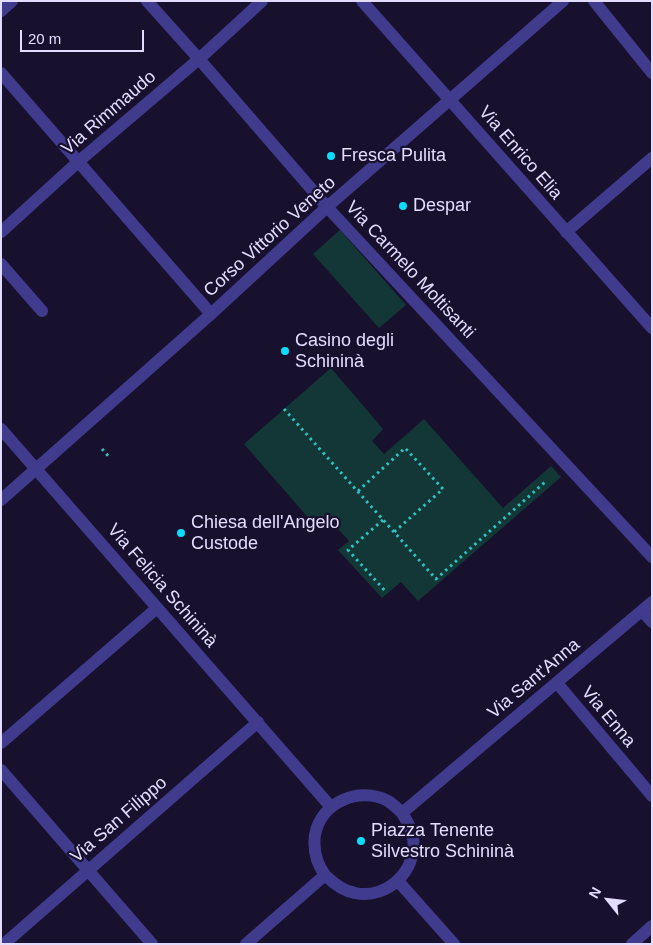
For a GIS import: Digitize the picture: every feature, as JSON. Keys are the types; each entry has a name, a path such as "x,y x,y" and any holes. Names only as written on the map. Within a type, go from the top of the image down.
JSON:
{"street":[{"path":"1,11 12,1"},
{"name":"Via Carmelo Moltisanti","path":"147,1 328,207 652,557"},
{"name":"Via Rimmaudo","path":"2,231 78,162 199,59 262,1"},
{"name":"Via Enrico Elia","path":"362,1 652,328"},
{"name":"Corso Vittorio Veneto","path":"1,500 211,314 328,207 563,1"},
{"path":"594,1 652,73"},
{"path":"1,73 211,314"},
{"path":"566,232 652,158"},
{"path":"1,264 42,311"},
{"name":"Via Felicia Schininà","path":"1,429 331,807"},
{"name":"Via Sant'Anna","path":"402,813 652,602"},
{"path":"1,743 157,608"},
{"path":"642,611 652,622"},
{"name":"Via Enna","path":"557,683 652,796"},
{"name":"Via San Filippo","path":"4,944 258,722"},
{"path":"1,770 152,944"},
{"path":"366,795 389,801 402,813 410,825 414,839 413,854 409,866 398,881 382,891 371,894 356,894 343,890 326,876 316,854 316,834 324,816 331,807 350,797 366,795"},
{"path":"246,944 326,876"},
{"path":"398,881 454,944"},
{"path":"632,944 652,926"}],"path":[{"path":"284,409 436,579 549,478"},
{"path":"358,491 405,448 443,489 394,532"},
{"path":"383,520 348,550 388,593"}],"green space":[{"path":"340,230 406,305 379,328 313,254"},
{"path":"331,368 383,429 372,441 384,454 424,419 503,508 551,466 561,477 418,601 401,582 382,598 338,550 349,541 329,519 318,529 244,444"}],"place":[{"name":"Fresca Pulita","path":"331,156"},
{"name":"Despar","path":"403,206"},
{"name":"Casino degli Schininà","path":"285,351"},
{"name":"Chiesa dell'Angelo Custode","path":"181,533"},
{"name":"Piazza Tenente Silvestro Schininà","path":"361,841"}]}
